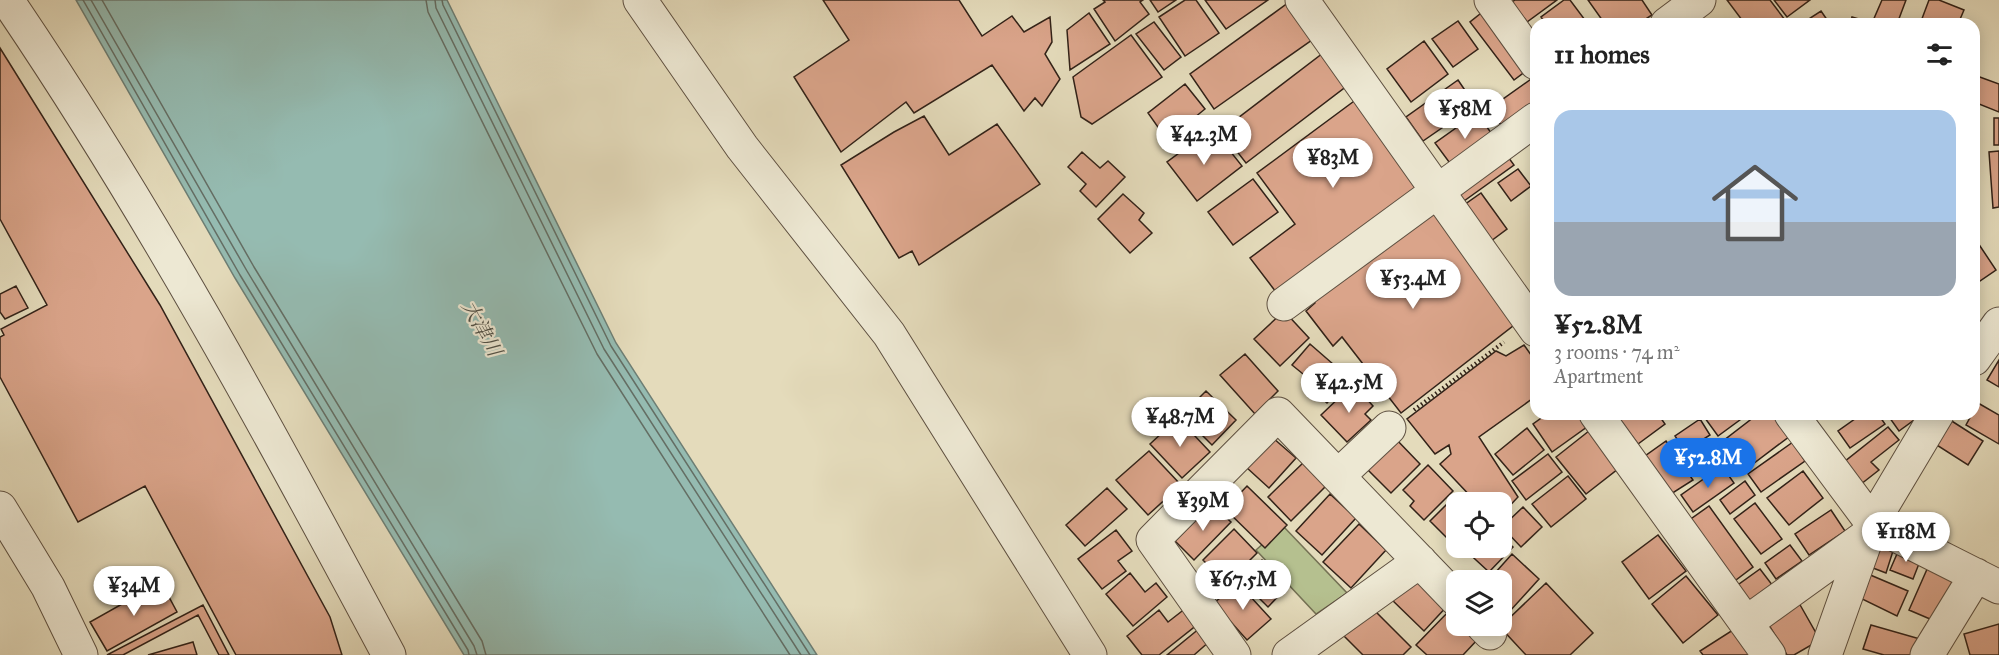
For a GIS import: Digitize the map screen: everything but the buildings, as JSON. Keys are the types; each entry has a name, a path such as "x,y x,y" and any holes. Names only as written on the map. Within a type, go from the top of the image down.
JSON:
{"street":[{"path":"7,0 50,63 154,234 289,469 388,655"},
{"path":"640,0 742,147 889,334 1090,655"},
{"path":"1302,0 1530,322"},
{"path":"1491,0 1530,55"},
{"path":"1667,17 1699,0"},
{"path":"1284,304 1530,123"},
{"path":"1980,351 1999,324"},
{"path":"1234,655 1153,540 1278,414 1446,588"},
{"path":"1600,420 1769,655"},
{"path":"1795,420 1870,529 1987,581 1927,655"},
{"path":"1825,655 1870,529 1934,420"},
{"path":"1338,476 1389,428"},
{"path":"0,508 48,587 81,655"},
{"path":"1746,623 1870,529"},
{"path":"1289,655 1420,561"}],"path":[{"path":"1389,428 1530,328"}],"green space":[{"path":"1283,526 1347,593 1316,614 1256,550"}],"water":[{"name":"大津川","path":"76,0 447,0 616,343 817,655 464,655 235,278"}]}
